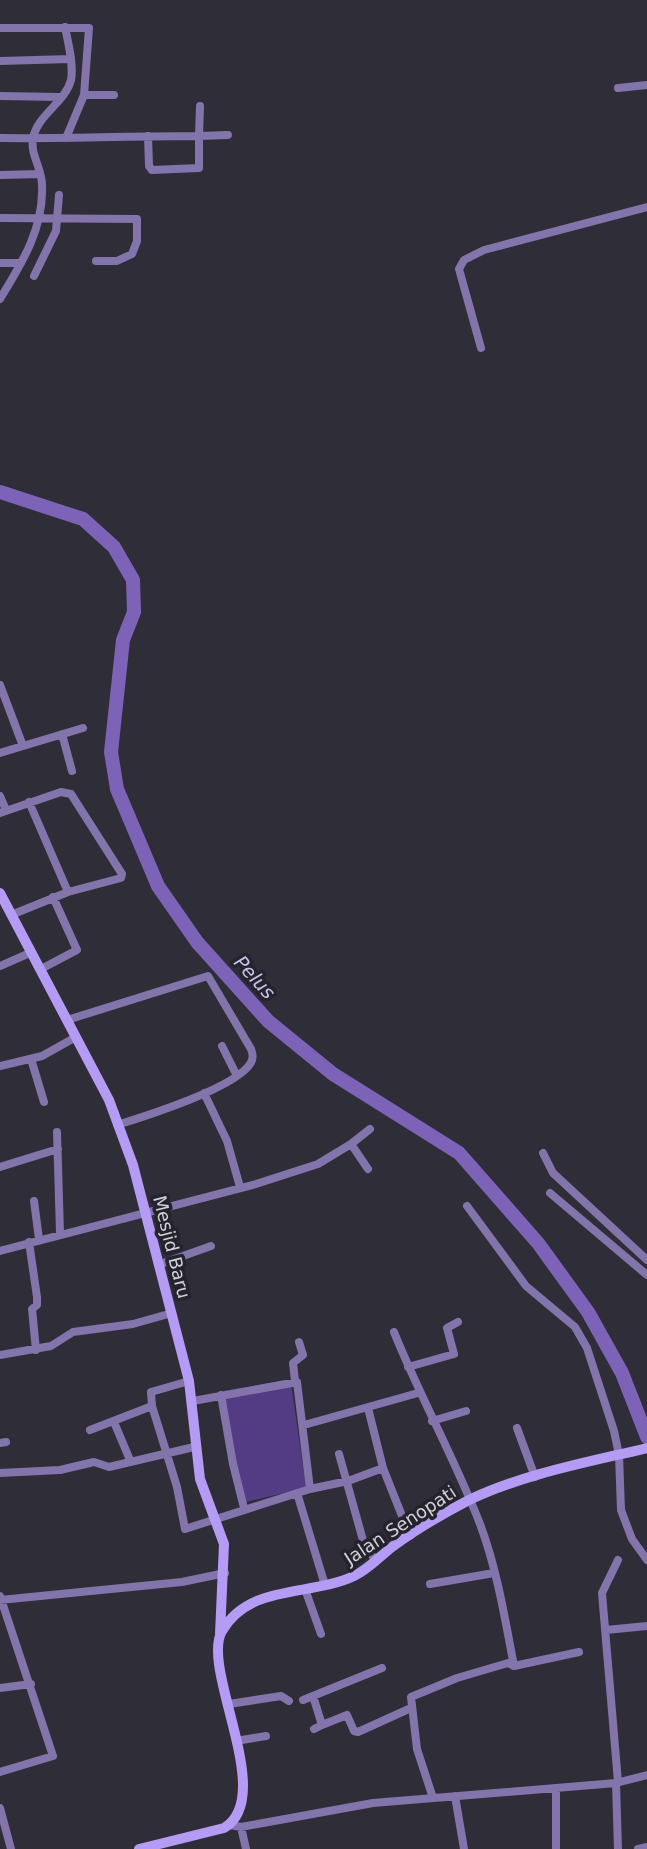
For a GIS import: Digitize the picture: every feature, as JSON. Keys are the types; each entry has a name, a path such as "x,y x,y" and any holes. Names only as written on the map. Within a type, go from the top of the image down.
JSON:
{"street":[{"path":"0,27 88,27 91,34 84,95 66,138"},
{"path":"0,299 22,263 43,219 40,174 33,155 43,115 61,97 71,80 68,27"},
{"path":"0,61 70,59"},
{"path":"618,88 647,85"},
{"path":"84,95 114,96"},
{"path":"0,96 61,97"},
{"path":"148,136 149,166 152,170 199,167 200,106"},
{"path":"0,138 228,135"},
{"path":"0,175 40,174"},
{"path":"34,276 57,219 59,195"},
{"path":"481,348 460,269 464,260 484,250 647,207"},
{"path":"0,218 137,219 137,241 132,254 117,261 96,261"},
{"path":"0,263 22,263"},
{"path":"0,685 23,746"},
{"path":"0,753 83,728"},
{"path":"62,734 72,771"},
{"path":"0,796 3,811 61,792 71,794 121,872 121,878 53,897 11,915"},
{"path":"29,802 68,892"},
{"name":"Mesjid Baru","path":"0,893 109,1101 146,1212 189,1381 193,1401 194,1447 200,1479 222,1531 225,1573 220,1634"},
{"path":"41,969 77,950 53,897"},
{"path":"1,962 32,952"},
{"path":"67,1020 208,976 251,1049 251,1063 204,1093 182,1104 117,1125"},
{"path":"0,1066 31,1059 76,1037"},
{"path":"222,1046 236,1074"},
{"path":"31,1059 44,1102"},
{"path":"204,1093 227,1141 240,1187"},
{"path":"0,1251 318,1164 370,1129"},
{"path":"57,1132 60,1233"},
{"path":"351,1144 368,1170"},
{"path":"0,1167 58,1149"},
{"path":"543,1153 553,1173 647,1260"},
{"path":"550,1193 647,1275"},
{"path":"34,1201 39,1239"},
{"path":"467,1206 526,1286 564,1316 581,1336 605,1400 621,1510 632,1539 647,1560"},
{"path":"29,1242 37,1297 37,1305 32,1309 36,1350"},
{"path":"158,1265 211,1246"},
{"path":"0,1355 51,1346 73,1332 133,1324 172,1313"},
{"path":"408,1367 454,1354 447,1328 458,1322"},
{"path":"394,1332 418,1393 470,1500 494,1573 514,1666"},
{"path":"299,1342 303,1356 293,1362 304,1425 310,1489"},
{"path":"189,1381 150,1393 180,1499 184,1528 244,1507 348,1481 383,1468"},
{"path":"193,1401 295,1381"},
{"path":"304,1425 418,1393"},
{"path":"221,1395 244,1507"},
{"path":"90,1430 152,1406"},
{"path":"368,1408 383,1468 410,1536"},
{"path":"432,1421 466,1411"},
{"path":"114,1422 130,1460"},
{"path":"517,1429 535,1477"},
{"path":"0,1473 60,1470 94,1462 108,1467 194,1447"},
{"name":"Jalan Senopati","path":"244,1606 260,1599 355,1576 410,1536 470,1500 535,1477 647,1448"},
{"path":"339,1454 364,1544 376,1561"},
{"path":"297,1493 325,1585"},
{"path":"618,1560 602,1590 618,1849"},
{"path":"0,1772 53,1756 1,1598 182,1581 225,1573"},
{"path":"430,1584 494,1573"},
{"path":"305,1589 321,1634"},
{"path":"223,1594 244,1606 220,1634 221,1669 236,1741 243,1801 235,1826 246,1849"},
{"path":"606,1630 647,1626"},
{"path":"433,1798 418,1755 411,1697 500,1664 514,1666 579,1652"},
{"path":"303,1700 382,1668"},
{"path":"0,1688 30,1684"},
{"path":"229,1704 281,1696 289,1701"},
{"path":"313,1696 318,1727 347,1715 354,1731 358,1732 411,1708"},
{"path":"236,1741 266,1736"},
{"path":"139,1849 235,1826 348,1807 614,1783 647,1775"},
{"path":"556,1849 562,1787"},
{"path":"455,1796 464,1849"},
{"path":"0,1808 11,1849"},
{"path":"638,1849 647,1847"}],"shaded area":[{"path":"281,1381 291,1383 306,1488 241,1503 223,1391"}],"waterway":[{"name":"Pelus","path":"0,492 83,519 114,547 133,580 134,612 123,640 111,752 117,789 158,886 197,942 268,1021 333,1074 459,1153 538,1243 588,1312 622,1373 647,1437"}]}
